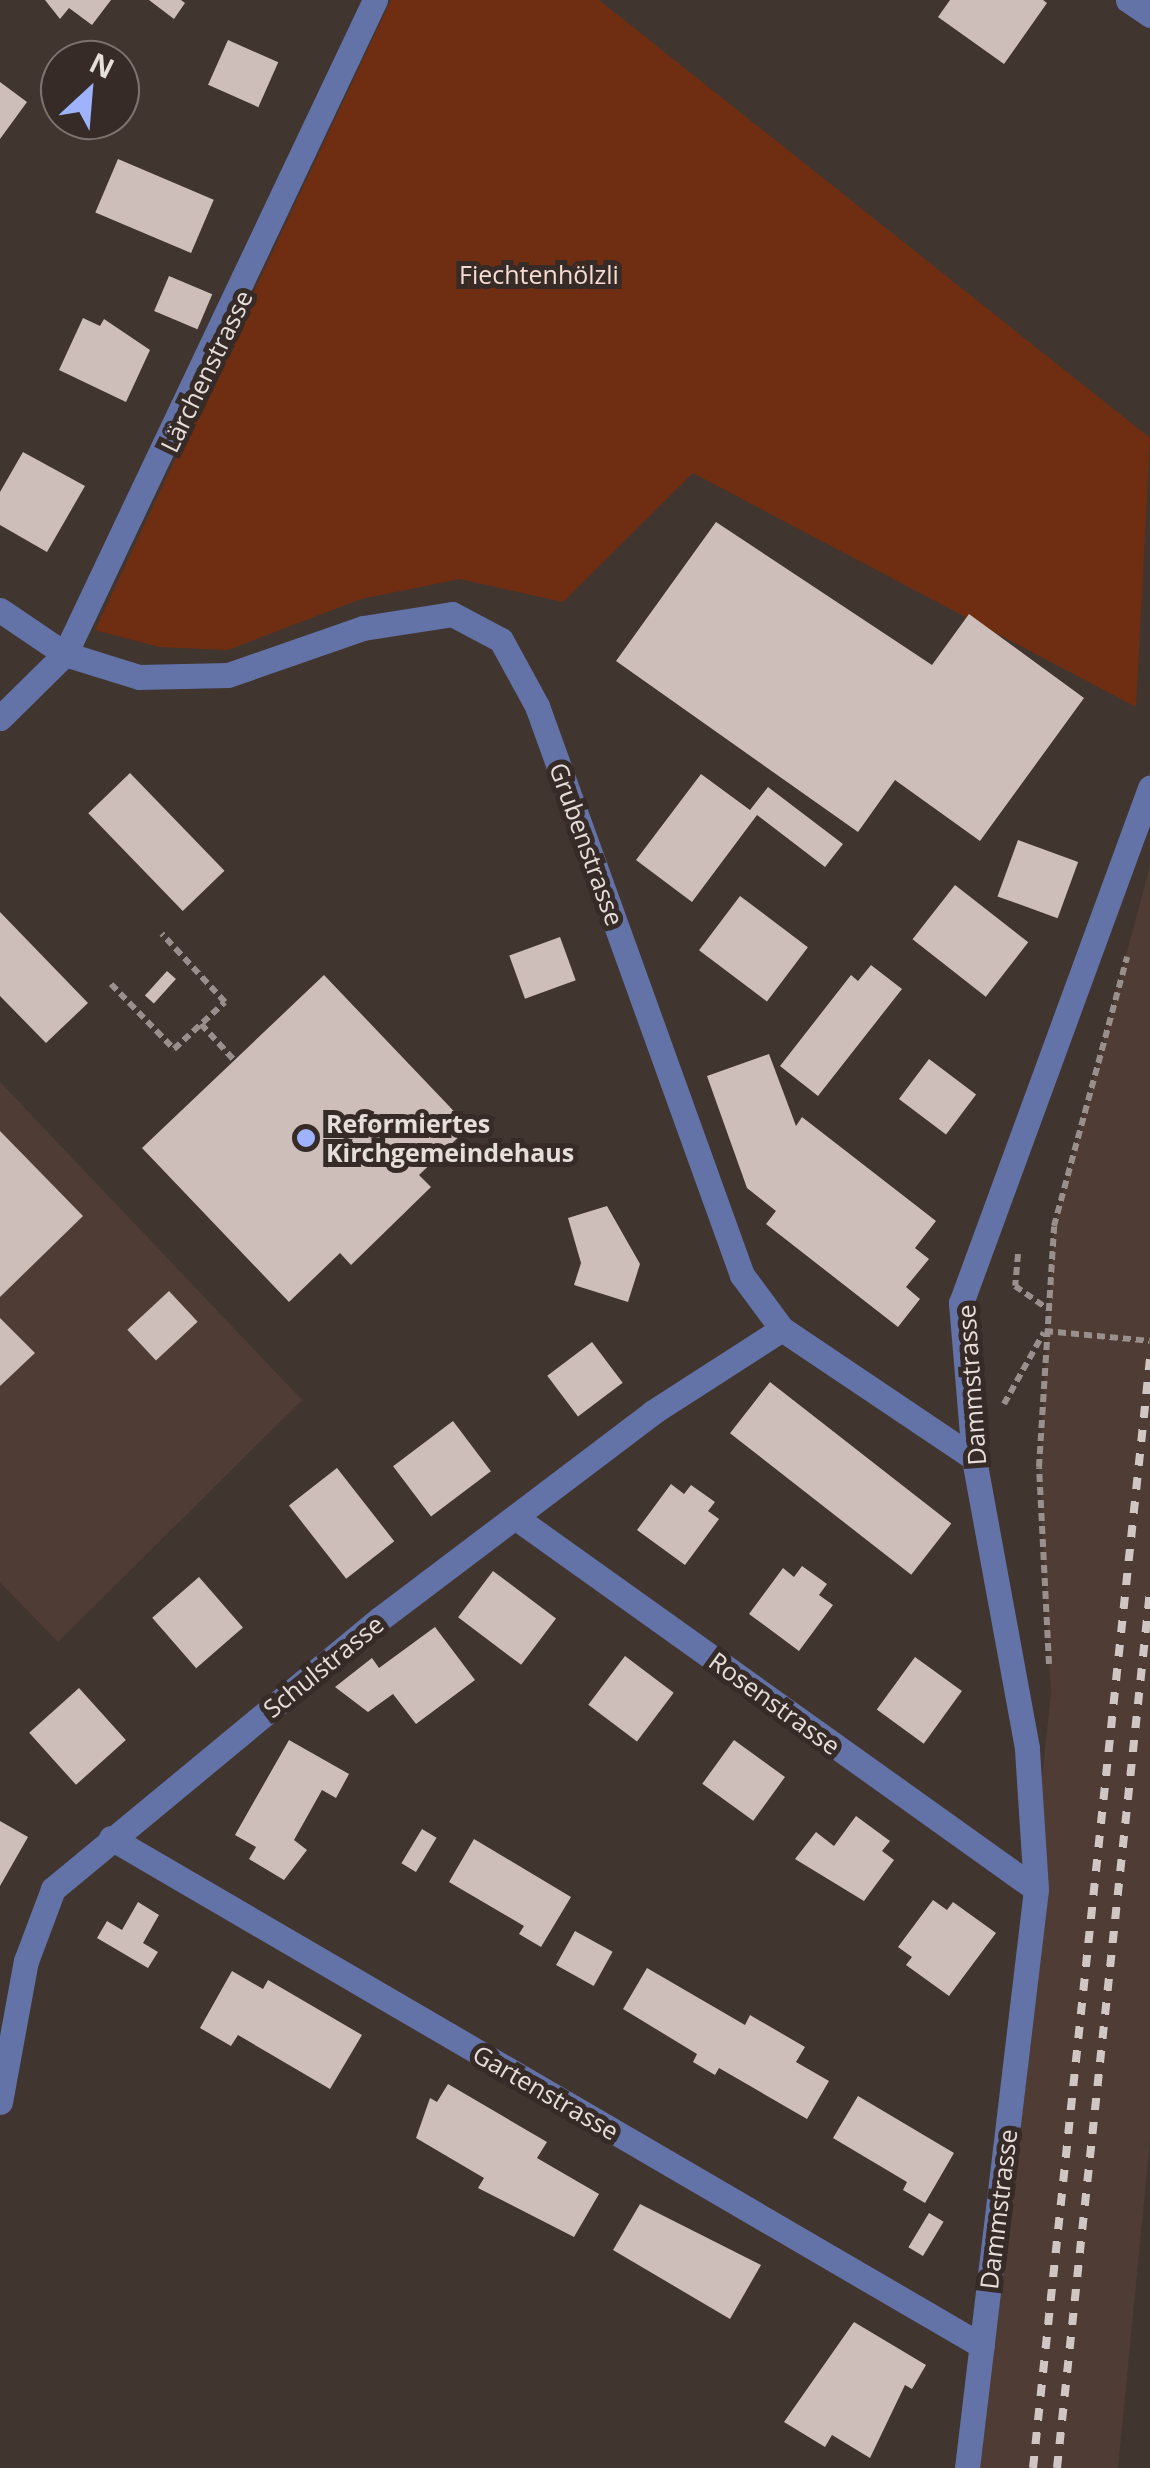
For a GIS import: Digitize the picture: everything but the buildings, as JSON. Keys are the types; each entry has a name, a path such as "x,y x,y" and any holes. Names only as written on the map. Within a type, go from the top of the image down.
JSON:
{"street":[{"name":"Lärchenstrasse","path":"0,718 64,654 376,0"},
{"path":"1128,0 1150,15"},
{"name":"Grubenstrasse","path":"0,610 64,654 138,677 228,676 364,628 452,614 501,640 538,706 742,1274 782,1328 974,1458"},
{"name":"Dammstrasse","path":"967,2468 1036,1890 1027,1748 974,1458 962,1303 973,1258 1150,788"},
{"name":"Schulstrasse","path":"0,2102 26,1962 53,1889 111,1838 515,1517 782,1328"},
{"name":"Rosenstrasse","path":"515,1517 1036,1890"},
{"name":"Gartenstrasse","path":"111,1838 982,2346"}],"path":[{"path":"111,984 174,1050 225,1002 162,934"},
{"path":"1050,1675 1039,1468 1054,1226 1130,946"},
{"path":"201,1024 234,1060"},
{"path":"974,1458 1045,1331"},
{"path":"1045,1331 1150,1340"}],"shaded area":[{"path":"1150,866 1150,2140 1118,2468 967,2468 1051,1694 1039,1467 1054,1226"},
{"path":"0,1082 302,1400 58,1642 0,1582"}],"green space":[{"name":"Fiechtenhölzli","path":"391,0 599,0 1150,438 1136,707 693,473 563,602 460,579 361,599 228,650 159,647 95,630"}],"railway":[{"path":"1033,2468 1150,1359"},
{"path":"1057,2468 1150,1590"}],"place":[{"name":"Reformiertes Kirchgemeindehaus","path":"306,1138"}]}
